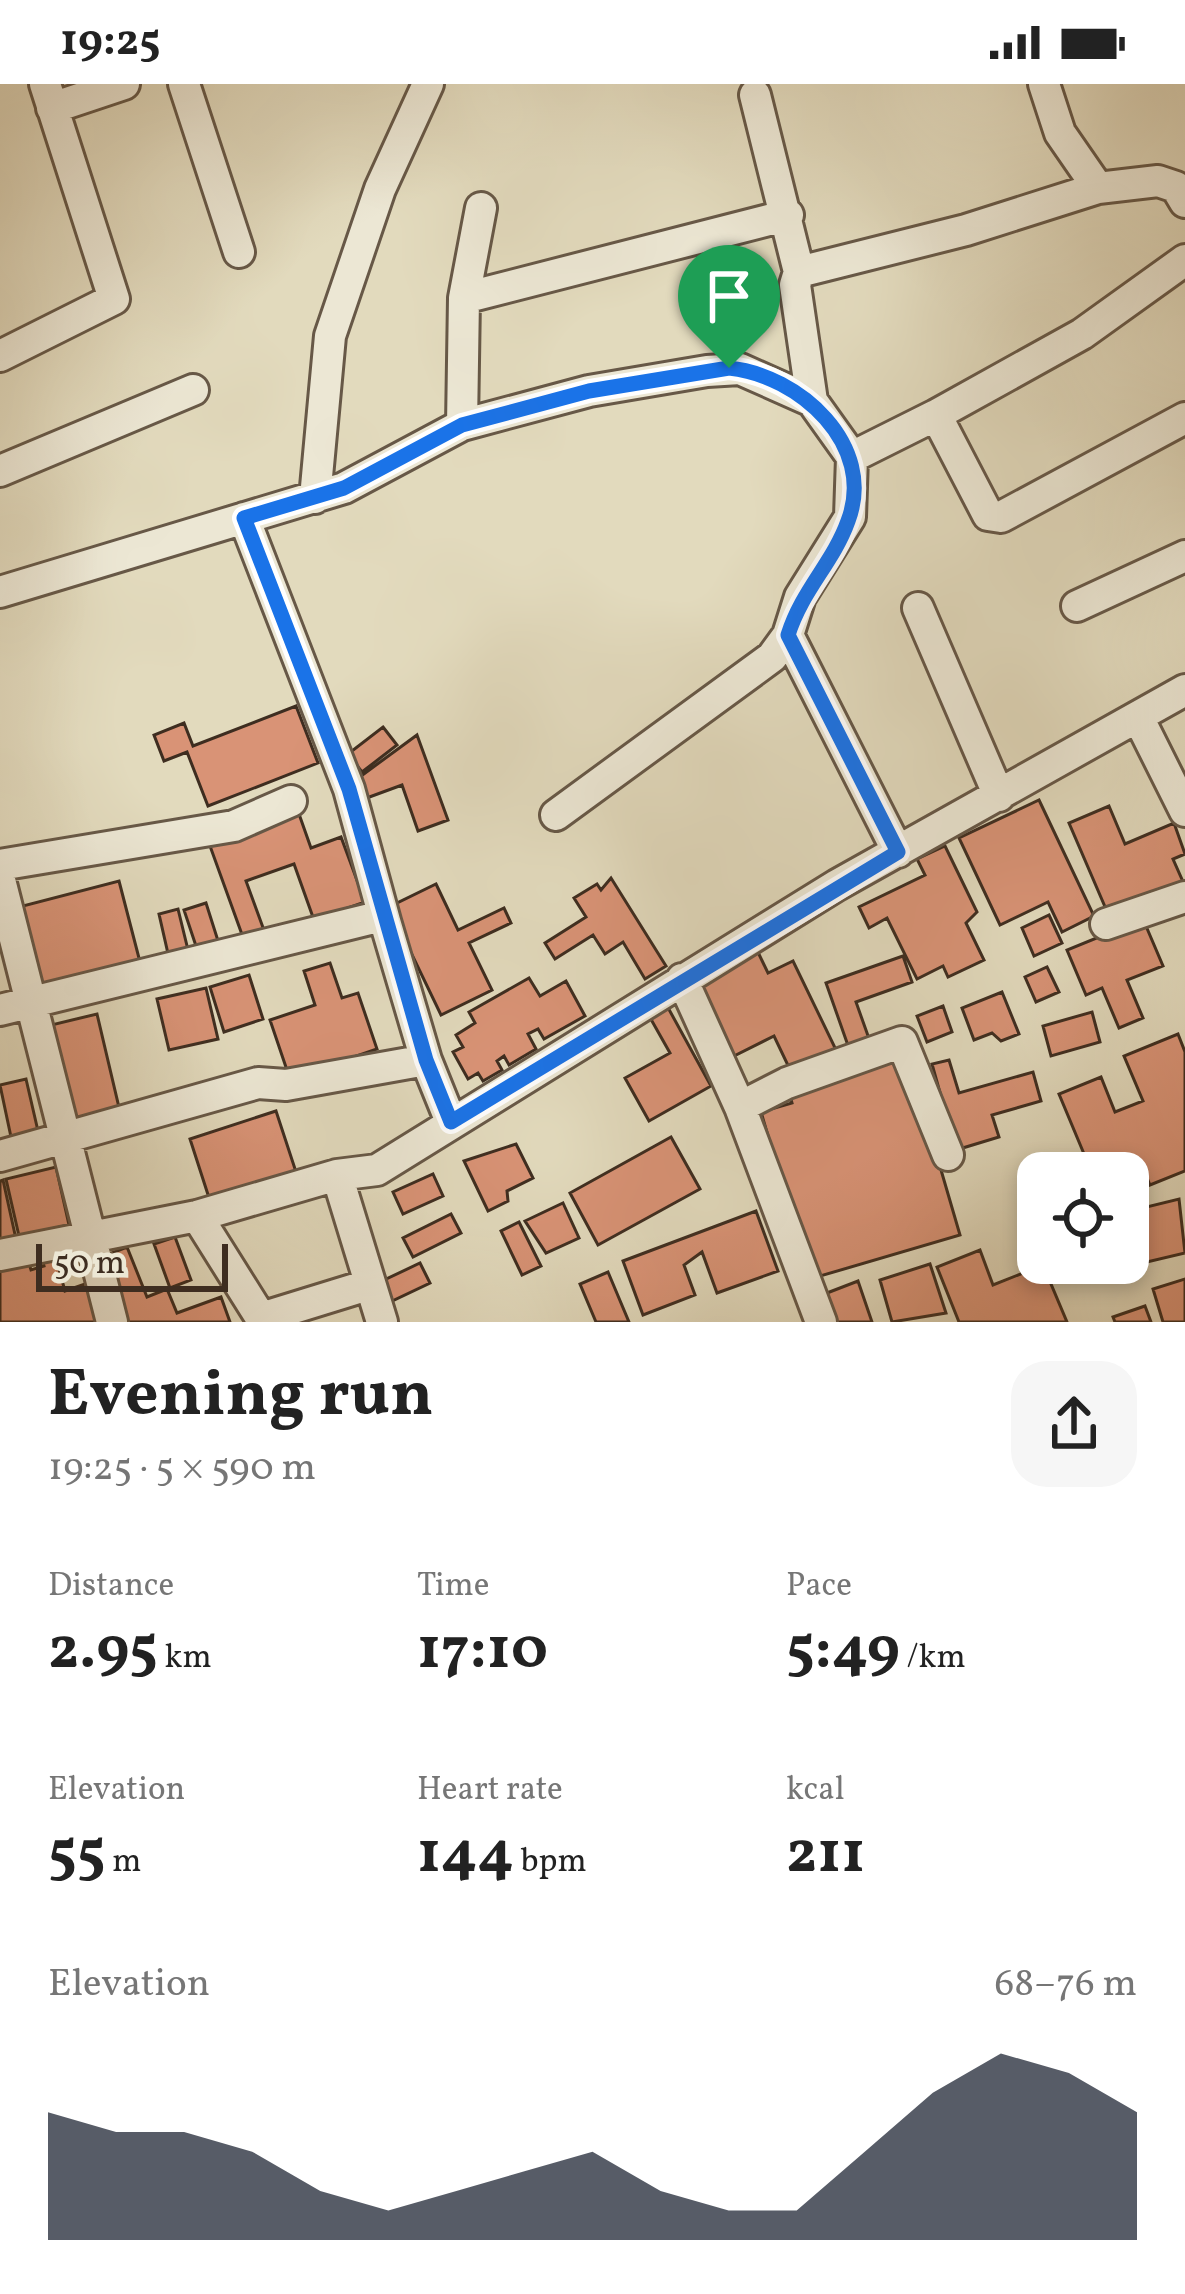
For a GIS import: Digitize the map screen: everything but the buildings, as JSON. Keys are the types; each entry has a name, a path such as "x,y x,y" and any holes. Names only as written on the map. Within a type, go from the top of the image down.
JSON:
{"street":[{"path":"0,356 113,299 49,96 124,84"},
{"path":"184,84 239,252"},
{"path":"315,498 330,336 380,189 428,84"},
{"path":"1045,84 1060,133 1098,188"},
{"path":"556,815 748,679 788,635 800,597 850,517 852,457 812,401 795,285 799,272 754,95"},
{"path":"799,272 966,230 1098,188 1158,182 1176,188 1185,202"},
{"path":"462,425 464,298 481,208"},
{"path":"464,298 788,215"},
{"path":"852,457 1082,334 1185,260"},
{"path":"0,592 315,498 363,479 462,425 589,391 729,368 812,401"},
{"path":"0,470 193,390"},
{"path":"936,415 988,515 1001,517 1185,418"},
{"path":"244,518 349,789 426,1060 451,1122"},
{"path":"1077,606 1185,556"},
{"path":"918,608 999,796"},
{"path":"788,635 898,852"},
{"path":"0,1255 196,1216 338,1175 376,1170 682,979 1185,691"},
{"path":"1138,717 1185,811"},
{"path":"0,865 234,826 291,801"},
{"path":"0,880 112,1322"},
{"path":"1106,924 1185,897"},
{"path":"0,1010 368,918 385,921"},
{"path":"682,979 740,1108 821,1322"},
{"path":"740,1108 788,1083 902,1042 948,1155"},
{"path":"0,1156 259,1084 286,1084 426,1060"},
{"path":"338,1175 382,1322"},
{"path":"196,1216 261,1318 368,1285"}],"route":[{"path":"729,368 812,401 852,457 850,517 830,556 800,597 788,635 898,852 451,1122 426,1060 349,789 244,518 344,488 462,425 589,391 729,368"}]}
